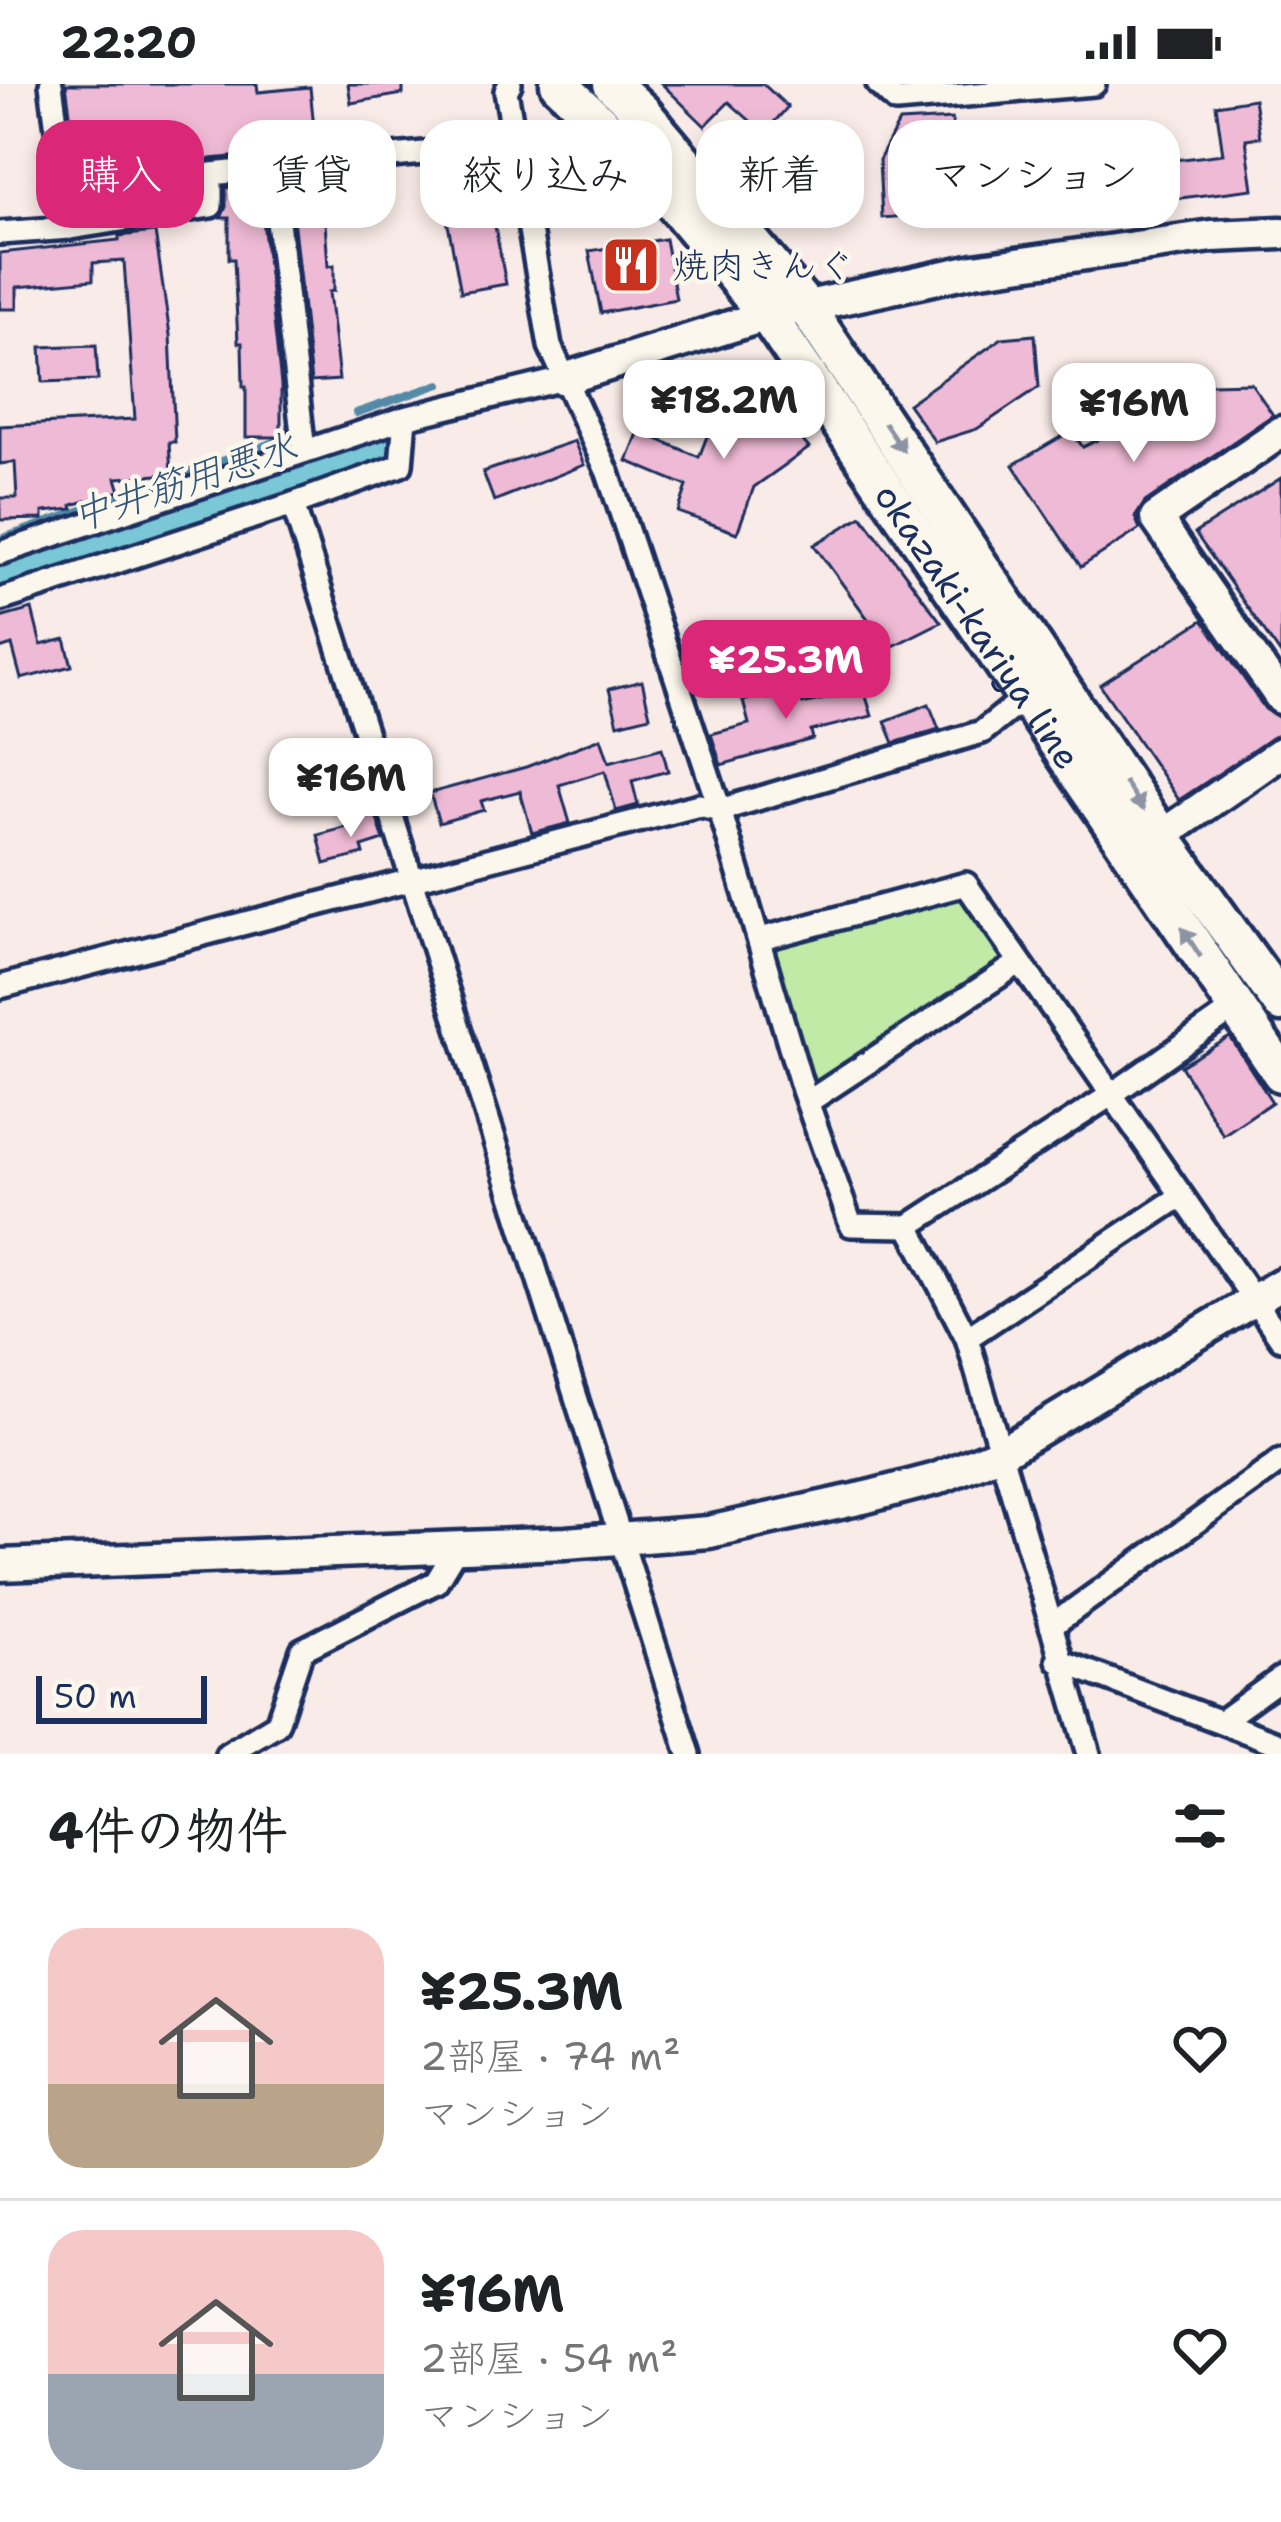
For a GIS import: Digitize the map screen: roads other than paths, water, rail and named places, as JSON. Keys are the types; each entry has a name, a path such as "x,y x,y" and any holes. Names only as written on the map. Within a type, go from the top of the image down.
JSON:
{"main road":[{"name":"okazaki-kariya line","path":"560,84 631,152 767,315 1281,1072"},
{"name":"okazaki-kariya line","path":"612,84 642,112 806,307 1161,836 1281,1003"}],"street":[{"path":"51,84 56,120"},
{"path":"510,84 506,91 511,120"},
{"path":"878,84 896,101 1094,84"},
{"path":"204,207 211,206 211,174 228,172"},
{"path":"0,233 70,228"},
{"path":"279,228 304,452"},
{"path":"530,228 550,346 608,472 851,1225 909,1226 1235,1008"},
{"path":"0,553 405,418 564,379 767,315 974,270 1212,236 1281,233"},
{"path":"0,599 401,465 405,418"},
{"path":"1281,432 1156,518 1281,698"},
{"path":"293,504 689,1754"},
{"path":"0,987 700,805 720,810 982,732 1028,695"},
{"path":"1161,836 1281,753"},
{"path":"761,940 966,884 1281,1339"},
{"path":"808,1102 1019,962"},
{"path":"967,1338 1181,1196"},
{"path":"909,1226 967,1338 1089,1754"},
{"path":"0,1565 456,1549 709,1532 936,1479 1002,1452 1281,1284"},
{"path":"1051,1626 1281,1461"},
{"path":"227,1754 277,1724 302,1650 436,1582 456,1549"},
{"path":"1058,1660 1281,1745"},
{"path":"1223,1720 1281,1678"}],"waterway":[{"path":"356,413 440,384"},
{"path":"0,539 286,438"},
{"name":"中井筋用悪水","path":"0,581 390,450"}],"place":[{"name":"焼肉きんぐ","path":"631,265"}]}
